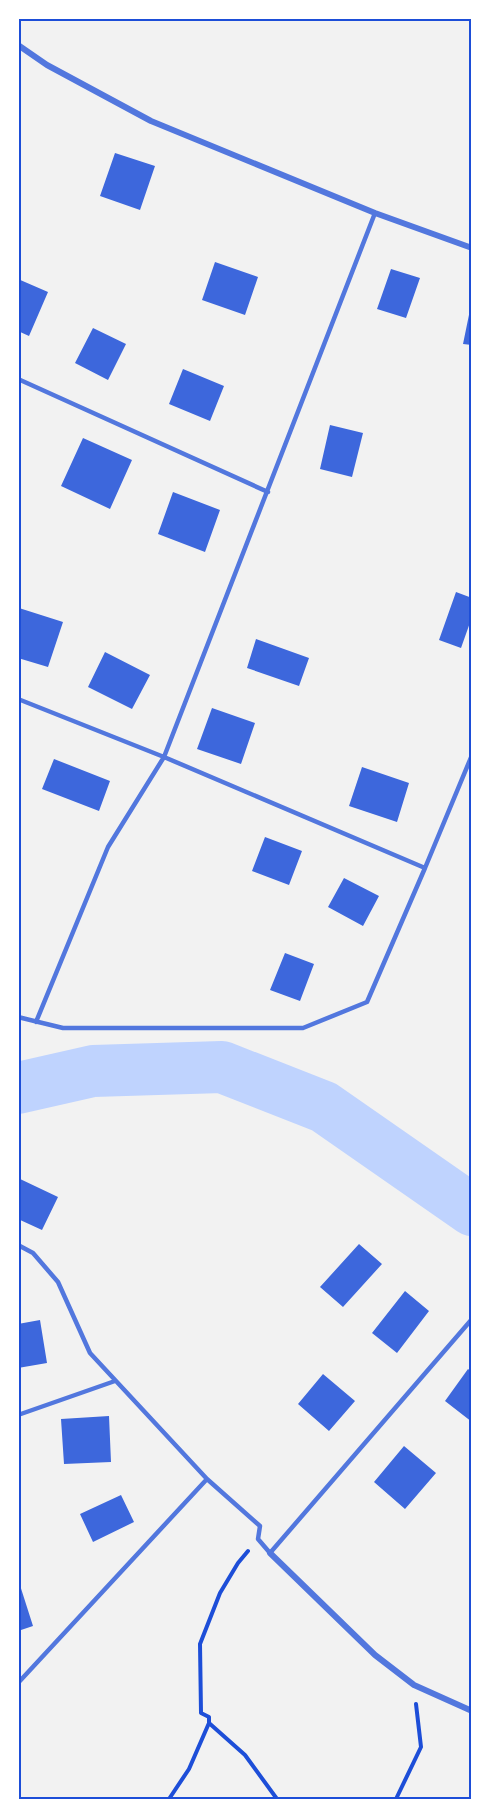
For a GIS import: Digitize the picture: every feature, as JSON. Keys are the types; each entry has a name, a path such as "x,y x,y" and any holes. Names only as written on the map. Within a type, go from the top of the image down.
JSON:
{"street":[{"path":"18,45 47,65 151,121 375,213 472,248"},
{"path":"270,1553 375,1654 414,1685 472,1711"}],"lane":[{"path":"36,1022 108,847 164,757 375,213"},
{"path":"18,379 268,492"},
{"path":"18,699 164,757 425,868"},
{"path":"18,1017 63,1028 303,1028 367,1002 472,755"},
{"path":"18,1245 33,1253 58,1282 90,1353 207,1479 260,1526 258,1539 270,1553 472,1318"},
{"path":"18,1415 115,1381"},
{"path":"18,1683 207,1479"}],"path":[{"path":"169,1799 189,1769 209,1723 209,1717 201,1713 200,1644 220,1593 238,1563 258,1539"},
{"path":"396,1799 421,1747 414,1685"},
{"path":"209,1723 245,1755 277,1799"}],"building":[{"path":"115,153 155,166 140,210 100,196"},
{"path":"215,262 258,277 245,315 202,300"},
{"path":"391,269 420,278 406,318 377,309"},
{"path":"18,279 48,292 29,336 18,331"},
{"path":"472,305 472,345 463,344"},
{"path":"93,328 126,344 108,380 75,363"},
{"path":"183,369 224,386 210,421 169,404"},
{"path":"330,425 363,433 352,477 320,469"},
{"path":"83,438 132,460 110,509 61,486"},
{"path":"173,492 220,510 205,552 158,534"},
{"path":"456,592 472,598 472,617 461,648 439,640"},
{"path":"19,608 63,622 48,667 18,658"},
{"path":"256,639 309,658 299,686 247,668"},
{"path":"105,652 150,675 132,709 88,687"},
{"path":"212,708 255,723 241,764 197,749"},
{"path":"54,759 110,781 99,811 42,789"},
{"path":"362,767 409,783 397,822 349,806"},
{"path":"265,837 302,851 289,885 252,871"},
{"path":"344,878 379,896 363,926 328,907"},
{"path":"285,953 314,964 300,1001 270,990"},
{"path":"18,1178 58,1197 42,1230 18,1219"},
{"path":"359,1244 382,1264 343,1307 320,1287"},
{"path":"405,1291 429,1311 397,1353 372,1333"},
{"path":"40,1320 47,1363 18,1368 18,1324"},
{"path":"468,1369 472,1372 472,1422 445,1401"},
{"path":"323,1374 355,1401 329,1431 298,1404"},
{"path":"109,1416 111,1462 64,1464 61,1419"},
{"path":"404,1446 436,1473 405,1509 374,1482"},
{"path":"121,1495 134,1522 93,1542 80,1514"},
{"path":"18,1579 33,1626 18,1631"}],"waterway":[{"path":"18,1088 93,1071 222,1067 324,1107 472,1210"}]}
